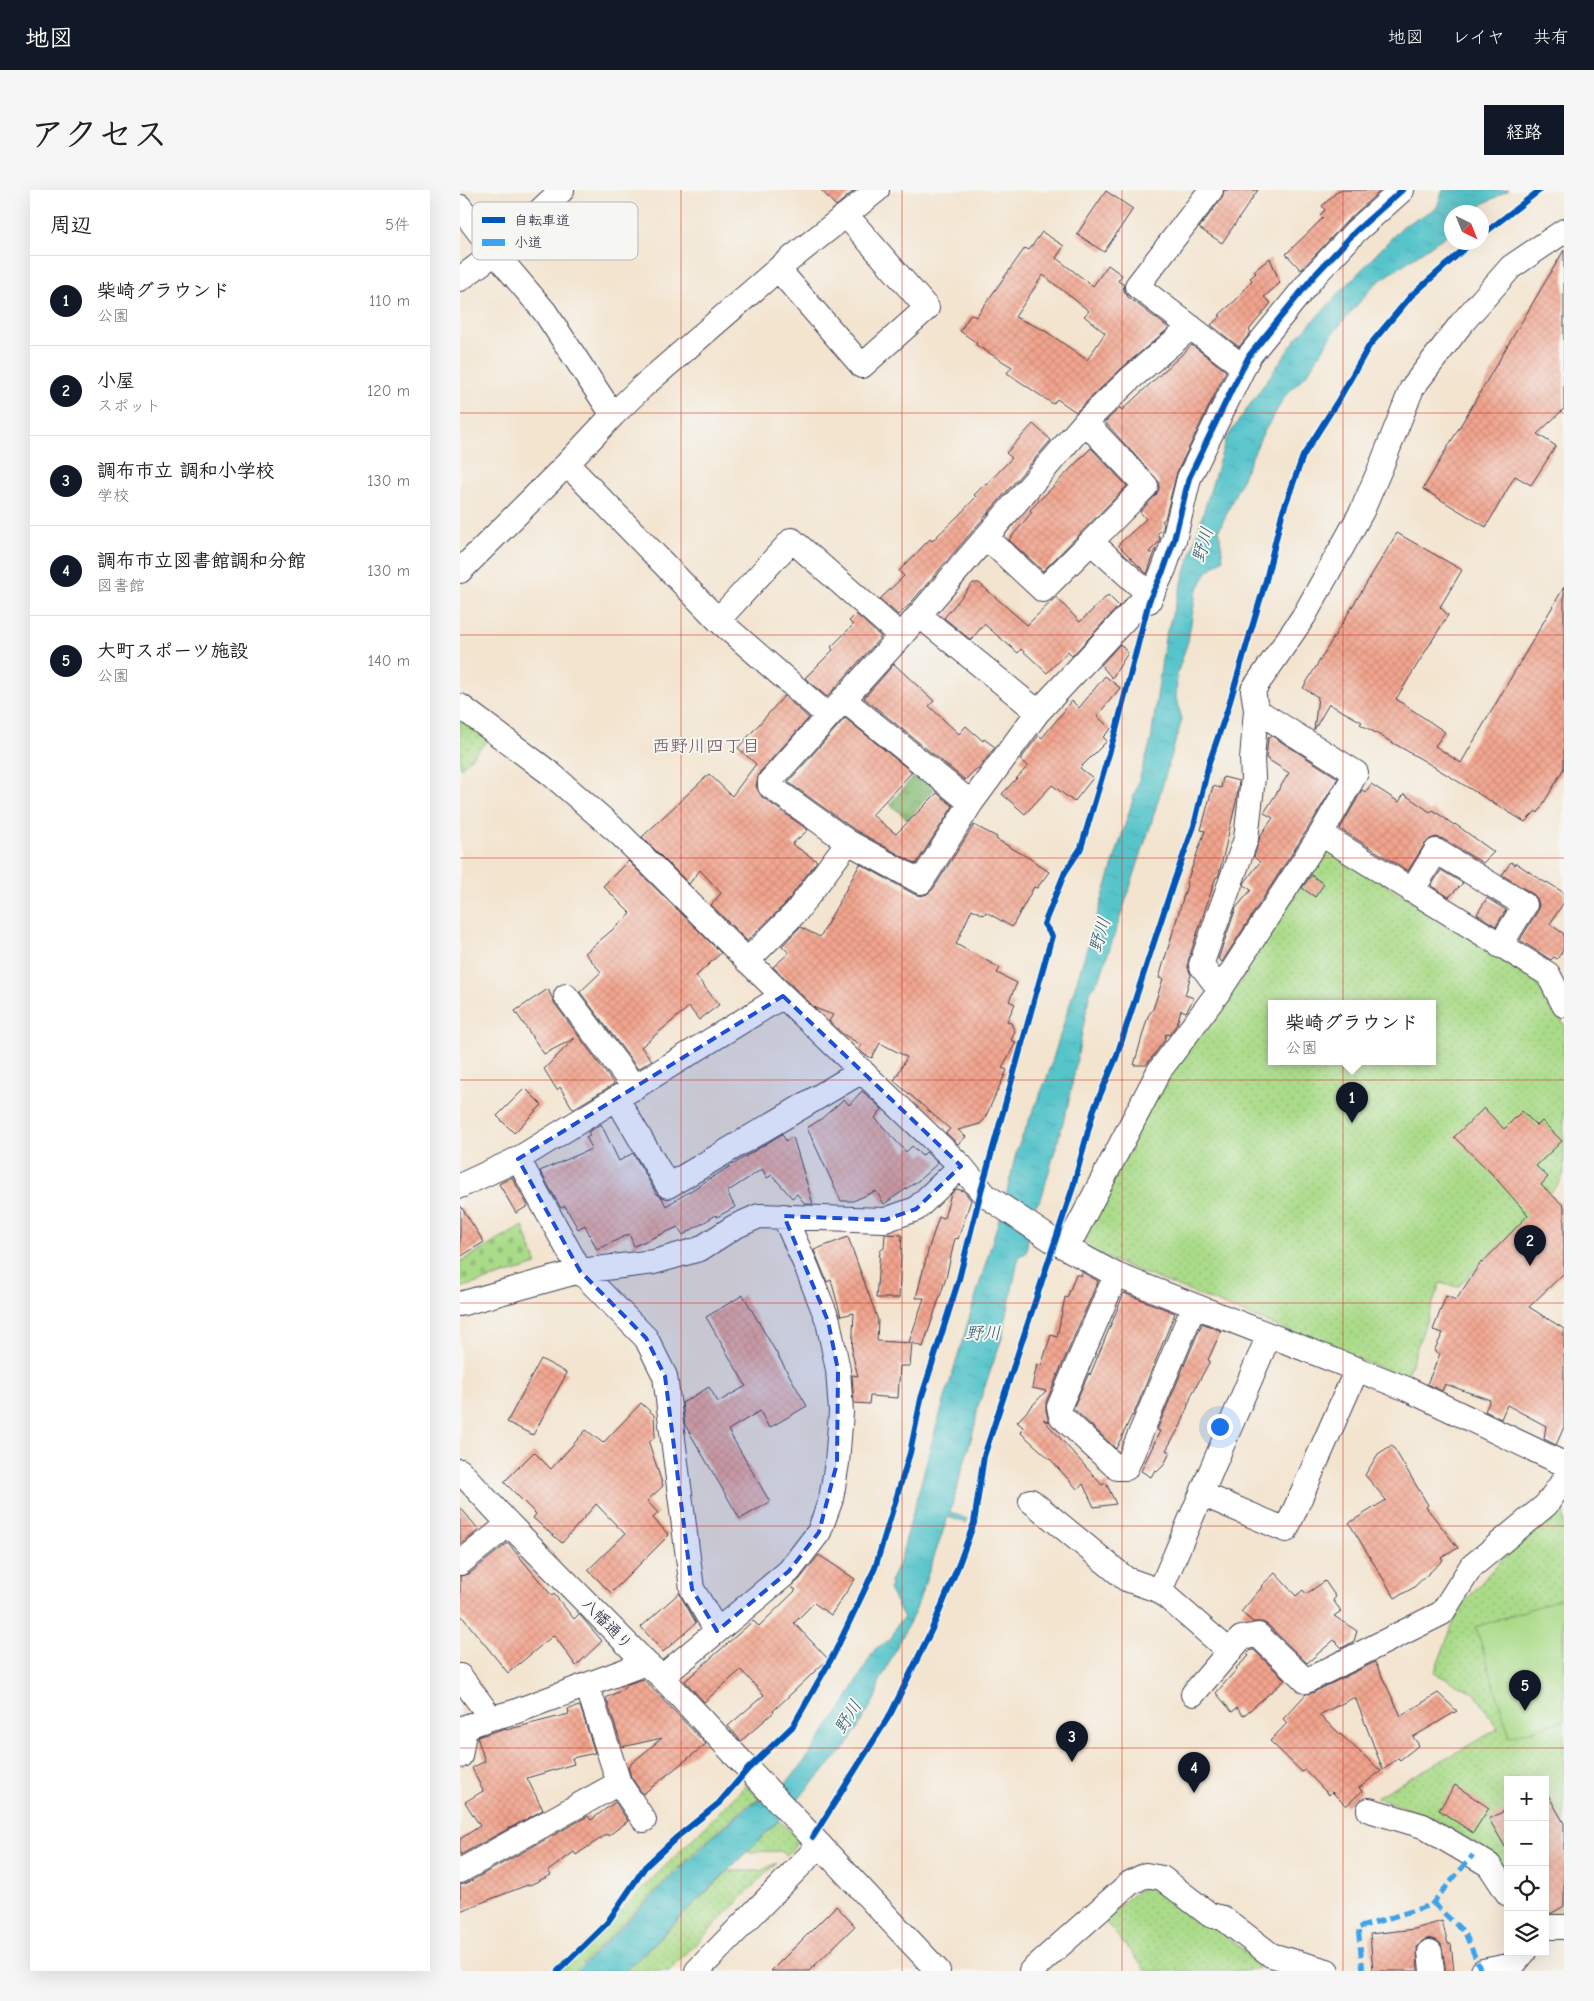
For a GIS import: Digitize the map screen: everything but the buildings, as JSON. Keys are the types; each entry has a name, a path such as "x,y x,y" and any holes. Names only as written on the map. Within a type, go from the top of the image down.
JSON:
{"street":[{"path":"549,202 562,190"},
{"path":"460,571 613,415 778,269 877,190"},
{"path":"1211,190 1137,286 1243,367"},
{"path":"1191,327 1130,378 1085,422 919,616 770,781 770,786 848,842 920,882 971,803 1038,712 1141,602 1149,601 1164,569 1174,540 1189,478 1249,356 1320,270 1356,230 1402,190"},
{"path":"460,207 472,223"},
{"path":"778,269 862,366 927,308 846,215"},
{"path":"1220,990 1201,965 1246,840 1253,778 1252,759 1256,710 1253,690 1304,616 1362,510 1412,388 1461,324 1511,267 1564,231"},
{"path":"460,279 486,260"},
{"path":"501,260 545,312 613,415"},
{"path":"986,537 1043,590 1146,486 1085,422"},
{"path":"567,464 718,620 836,708 971,803"},
{"path":"718,620 792,540 901,636"},
{"path":"1091,542 1151,596"},
{"path":"919,616 1038,712"},
{"path":"460,706 552,774 614,829 783,996 961,1166 985,1195 1059,1244 1116,1275 1407,1389 1564,1464"},
{"path":"1059,1244 1159,1071 1220,990 1321,834 1356,772 1256,710"},
{"path":"1321,834 1548,974 1564,1005"},
{"path":"747,960 796,912 848,842"},
{"path":"1412,891 1436,851 1525,905 1500,946"},
{"path":"566,996 626,1094 668,1186 862,1071"},
{"path":"460,1186 518,1159 783,996"},
{"path":"518,1159 580,1271 646,1338 665,1376 692,1589 717,1631"},
{"path":"460,1304 580,1271 654,1262 700,1249 734,1227 759,1216 885,1220 916,1209 961,1166"},
{"path":"460,1756 465,1726 514,1712 587,1685 654,1670 717,1631 789,1571 819,1532 831,1499 837,1463 841,1412 838,1370 830,1331 807,1268 784,1216"},
{"path":"1116,1275 1059,1407 1061,1416 1118,1468 1126,1468 1194,1306"},
{"path":"1160,1591 1269,1335"},
{"path":"1202,1494 1286,1530 1358,1369"},
{"name":"八幡通り","path":"460,1471 509,1524 756,1776 938,1971"},
{"path":"1193,1694 1241,1638 1258,1635 1306,1681 1442,1613 1471,1567 1546,1505 1564,1480"},
{"path":"1031,1501 1126,1579 1160,1591 1229,1651"},
{"path":"460,1563 509,1524"},
{"path":"460,1676 491,1718"},
{"path":"587,1685 619,1783 644,1820"},
{"path":"460,1871 619,1783"},
{"path":"1369,1810 1423,1826 1489,1865 1504,1888"},
{"path":"697,1971 815,1838"},
{"path":"1031,1971 1130,1883 1146,1875 1162,1878 1210,1915 1223,1918 1271,1955 1316,1969"},
{"path":"1483,1971 1513,1965 1521,1956"}],"highlighted area":[{"path":"783,996 961,1166 916,1209 885,1220 784,1216 828,1321 838,1370 837,1463 819,1532 789,1571 717,1631 692,1589 665,1376 646,1338 580,1271 518,1159"}],"green space":[{"path":"460,713 493,735 461,768 460,767"},
{"path":"918,771 936,786 908,820 890,804"},
{"path":"1330,849 1533,978 1564,1024 1564,1174 1557,1186 1458,1287 1440,1283 1406,1378 1086,1250 1078,1237 1169,1072 1226,995 1240,982 1319,852"},
{"path":"523,1226 537,1265 460,1288 460,1262"},
{"path":"1564,1499 1564,1915 1549,1914 1549,1776 1504,1776 1504,1869 1495,1855 1433,1818 1376,1797 1498,1729 1475,1693 1434,1673 1459,1609 1498,1563 1540,1529"},
{"path":"1563,1598 1564,1720 1510,1737 1476,1627"},
{"path":"746,1785 760,1800 749,1804 702,1845 575,1971 560,1971"},
{"path":"779,1821 797,1838 795,1846 791,1851 786,1855 781,1851 747,1852"},
{"path":"776,1863 669,1971 627,1971 728,1871 761,1871"},
{"path":"1145,1885 1161,1888 1188,1906 1263,1966 1246,1971 1147,1971 1103,1919"}],"water":[{"name":"野川","path":"1443,190 1509,190 1482,205 1444,205 1444,237 1375,284 1334,332 1308,373 1286,395 1262,435 1219,530 1223,559 1207,572 1196,592 1188,641 1177,674 1176,699 1182,719 1151,824 1101,975 1090,992 1068,1105 1041,1199 1029,1213 1030,1221 1026,1253 1019,1256 1002,1338 978,1406 975,1425 950,1512 967,1519 966,1523 948,1517 915,1611 879,1683 876,1697 846,1747 770,1829 625,1971 577,1971 706,1843 750,1805 762,1800 786,1783 801,1766 841,1709 875,1649 891,1639 898,1623 904,1618 889,1589 891,1586 890,1582 900,1561 933,1438 1006,1196 1017,1149 1047,1078 1151,741 1165,638 1226,439 1296,339 1403,226 1437,208"}],"marked path":[{"path":"1363,1971 1358,1928 1431,1905 1473,1855"},
{"path":"1433,1903 1465,1933 1481,1971"}],"cycle path":[{"path":"558,1971 607,1923 645,1867 677,1837 719,1803 748,1769 793,1726 834,1654 875,1568 910,1453 921,1399 959,1279 981,1191 1052,936 1044,924 1065,872 1081,848 1116,730 1149,601 1164,569 1174,540 1189,478 1249,356 1314,276 1356,231 1402,190"},
{"path":"1489,230 1540,190"},
{"path":"813,1837 891,1713 932,1629 974,1523 984,1456 1073,1187 1094,1109 1116,1058 1194,826 1209,763 1228,708 1266,580 1282,514 1303,456 1339,399 1369,346 1411,296 1463,250"}],"place":[{"name":"柴崎グラウンド","path":"1352,1123"},
{"name":"小屋","path":"1530,1266"},
{"name":"大町スポーツ施設","path":"1525,1711"},
{"name":"調布市立 調和小学校","path":"1072,1762"},
{"name":"調布市立図書館調和分館","path":"1194,1793"}],"district":[{"name":"西野川四丁目","path":"706,746"}]}
